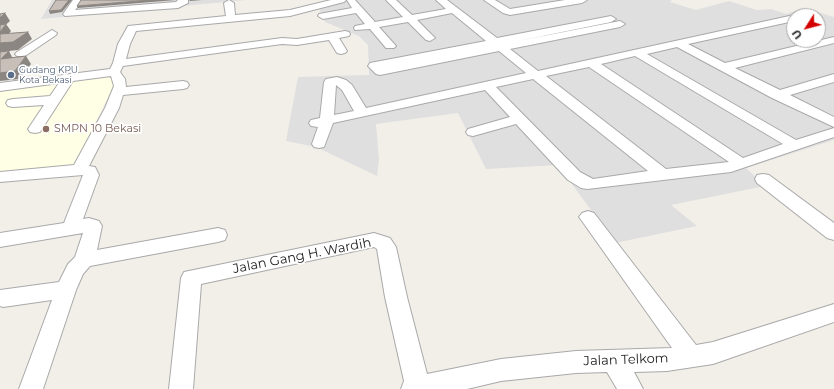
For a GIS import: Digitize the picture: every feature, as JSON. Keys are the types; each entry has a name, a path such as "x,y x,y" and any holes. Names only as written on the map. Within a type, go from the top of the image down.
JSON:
{"street":[{"path":"88,0 78,0 68,14 178,5 183,3 183,0"},
{"path":"297,2 321,11 346,0 358,9 390,46"},
{"path":"391,0 430,38"},
{"path":"441,0 455,5 541,73 662,174"},
{"path":"489,0 510,12 591,11"},
{"path":"229,3 230,19"},
{"path":"359,28 410,19 455,5"},
{"path":"132,28 302,11 358,9"},
{"path":"79,170 112,108 120,86 117,68 124,44 141,11"},
{"path":"503,43 374,66 380,71 503,43 591,11"},
{"path":"322,122 786,20"},
{"path":"773,23 786,28"},
{"path":"21,54 52,32"},
{"path":"0,86 69,78 117,68 282,40 297,42 345,34"},
{"path":"332,36 341,51"},
{"path":"679,44 834,123"},
{"path":"723,67 795,48"},
{"path":"7,55 36,52"},
{"path":"637,53 796,146"},
{"path":"591,63 742,164"},
{"path":"35,129 69,78"},
{"path":"777,94 834,78"},
{"path":"319,144 329,84 335,80 339,81 347,88 362,113"},
{"path":"821,82 834,88"},
{"path":"118,92 182,85"},
{"path":"488,86 574,176 587,184 662,174 710,170 742,164 834,132"},
{"path":"13,104 55,100"},
{"path":"473,132 519,119"},
{"path":"0,177 79,170 89,171 91,175 71,228"},
{"path":"763,179 834,233"},
{"path":"588,217 691,356"},
{"path":"0,240 89,225 94,226 84,260 75,270 66,290 31,389"},
{"path":"84,260 218,235"},
{"name":"Jalan Gang H. Wardih","path":"181,389 191,278 374,240 383,243 386,247 415,388"},
{"path":"2,298 66,290"},
{"name":"Jalan Telkom","path":"415,388 501,370 576,362 668,360 712,354 834,313"},
{"path":"613,360 631,389"}],"shaded area":[{"path":"52,0 246,0 41,19"},
{"path":"341,0 672,0 670,2 696,10 729,1 757,10 771,9 786,14 786,48 826,48 826,15 834,17 834,140 746,168 765,186 671,205 697,226 615,243 558,165 486,169 458,113 376,124 379,159 377,176 316,147 286,141 298,77 369,75 368,45 359,36 325,22 318,6"},
{"name":"SMPN 10 Bekasi","path":"107,76 115,83 74,165 0,175 0,93 5,87"}],"building":[{"path":"56,0 69,0 61,10 49,11"},
{"path":"81,0 151,0 77,6"},
{"path":"6,24 0,32 0,25"},
{"path":"28,32 13,42 0,43 0,34"},
{"path":"9,51 1,59 26,56 15,71 0,73 0,52"}],"place":[{"name":"Gudang KPU Kota Bekasi","path":"11,75"},
{"name":"SMPN 10 Bekasi","path":"46,129"}]}
